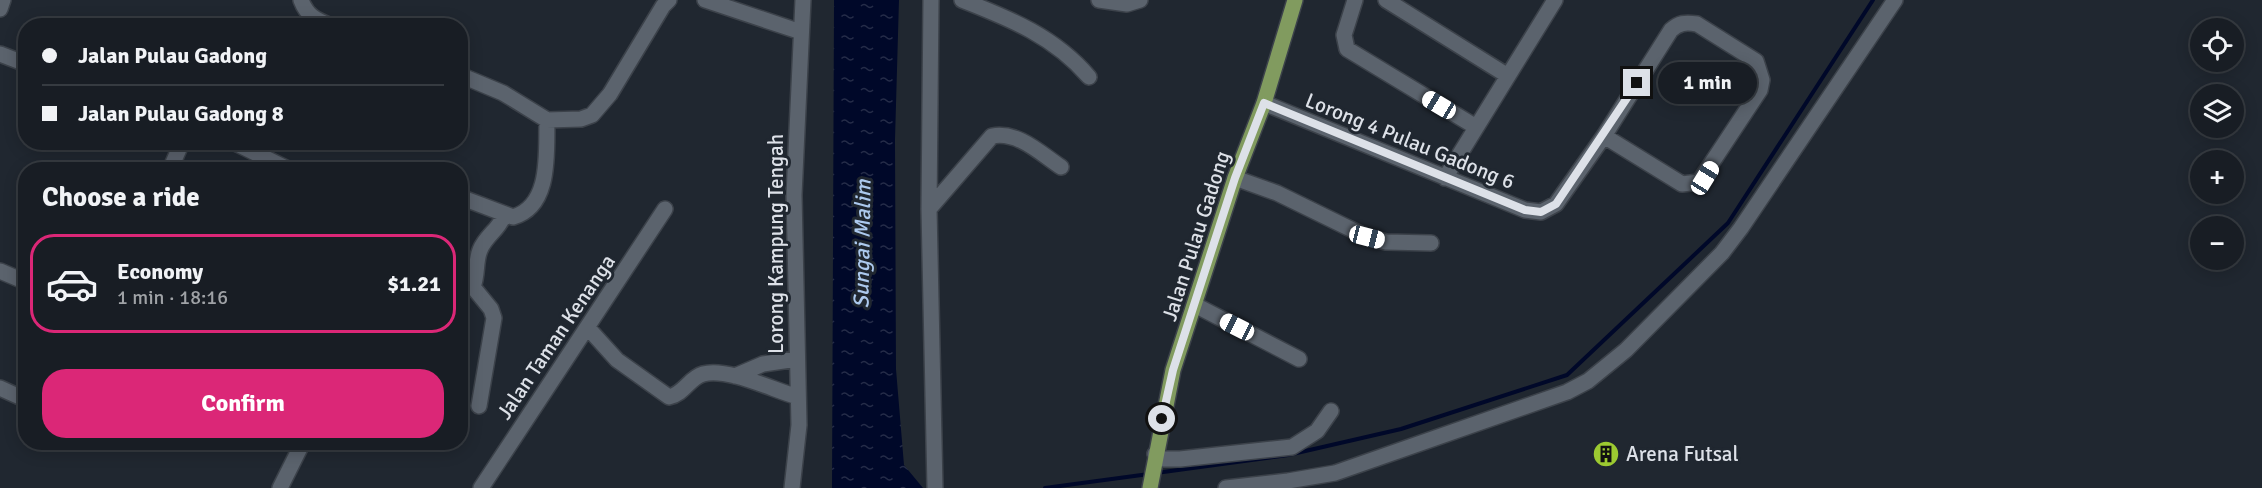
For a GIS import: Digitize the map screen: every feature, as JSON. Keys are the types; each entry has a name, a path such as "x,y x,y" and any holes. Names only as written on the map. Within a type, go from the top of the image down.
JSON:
{"main road":[{"name":"Jalan Pulau Gadong","path":"1150,487 1173,370 1235,178 1264,103 1295,0"}],"street":[{"path":"0,9 3,0"},
{"path":"301,0 307,13 313,18"},
{"path":"468,78 503,93 547,120 581,119 601,106 663,6 669,0"},
{"path":"705,0 801,32"},
{"name":"Lorong Kampung Tengah","path":"792,488 798,397 794,195 803,0"},
{"path":"931,0 929,209 935,488"},
{"path":"962,0 1021,24 1042,36 1076,62 1089,77"},
{"path":"1099,0 1127,4 1140,0"},
{"path":"1355,0 1344,35 1347,49 1476,127"},
{"path":"1386,0 1508,76"},
{"path":"1445,178 1555,0"},
{"path":"1226,488 1311,477 1382,458 1568,392 1602,372 1722,253 1895,0"},
{"path":"1686,22 1697,24 1756,62 1760,70 1760,90 1699,182 1682,184 1604,136 1671,30 1686,22"},
{"path":"0,54 18,61"},
{"name":"Lorong 4 Pulau Gadong 6","path":"1264,103 1525,210 1541,212 1556,204 1604,136"},
{"path":"468,200 504,215 521,214 529,209 539,191 546,167 547,120"},
{"path":"929,209 992,136 1002,134 1014,136 1061,167"},
{"path":"249,150 274,162"},
{"path":"1235,178 1277,193 1367,237 1386,242 1410,240 1431,243"},
{"name":"Jalan Taman Kenanga","path":"481,488 665,209"},
{"path":"472,287 478,275 479,251 489,236 501,226 504,215"},
{"path":"0,271 18,279"},
{"path":"468,284 491,309 494,318 478,406"},
{"path":"1195,305 1299,359"},
{"path":"588,328 617,360 669,397 677,395 703,374 716,372 798,397"},
{"path":"735,376 763,364 797,359"},
{"path":"0,388 18,396"},
{"path":"1154,460 1292,447 1317,431 1331,411"},
{"path":"280,488 299,450"}],"water":[{"name":"Sungai Malim","path":"834,0 899,0 895,140 896,369 904,465 923,488 832,488"}],"waterway":[{"path":"1156,473 1288,455 1401,429 1567,375 1728,223 1873,0"},
{"path":"1045,488 1149,474"}],"place":[{"name":"Arena Futsal","path":"1606,454"}],"route":[{"path":"1162,419 1173,370 1235,178 1264,103 1525,210 1541,212 1556,204 1604,136 1637,83"}]}
